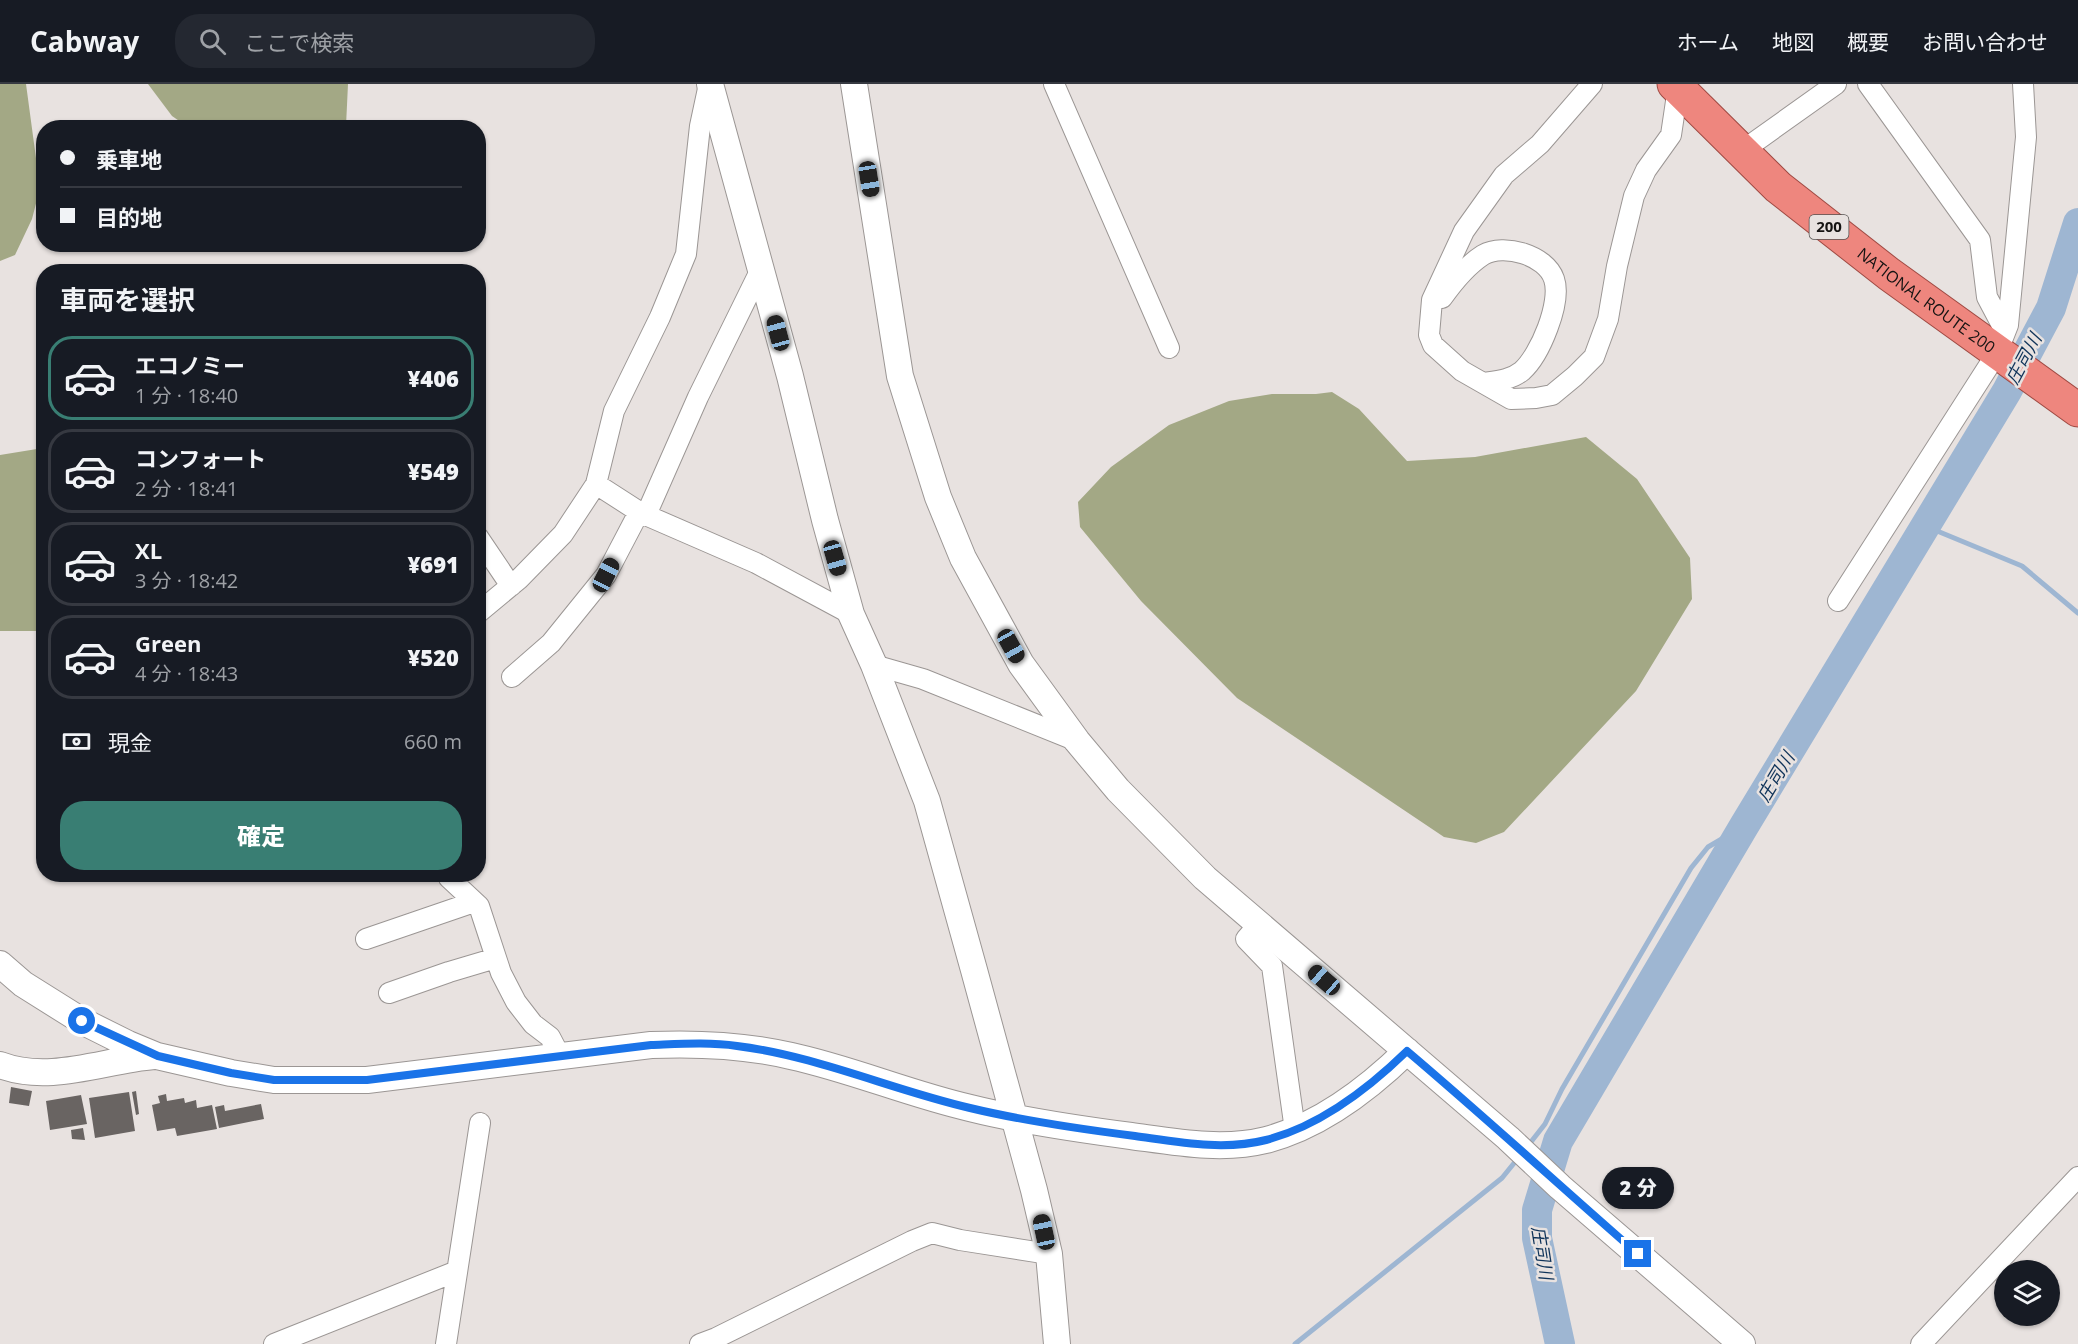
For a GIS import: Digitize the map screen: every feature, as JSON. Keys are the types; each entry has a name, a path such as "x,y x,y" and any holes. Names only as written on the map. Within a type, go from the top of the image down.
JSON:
{"highway":[{"name":"NATIONAL ROUTE 200","path":"1676,86 1778,187 1889,274 2001,342 2045,387 2078,410"}],"street":[{"path":"709,84 761,269 851,614 874,665 927,801 1034,1190 1048,1254 1057,1344"},
{"path":"486,606 511,586 563,534 596,484 614,411 660,317 686,254 700,126 709,84"},
{"path":"854,84 900,376 938,497 963,558 1021,664 1077,741 1118,790 1205,878 1508,1138 1560,1187 1742,1344"},
{"path":"1053,84 1168,348"},
{"path":"1592,84 1540,144 1504,176 1464,231 1432,300 1429,335 1433,345 1462,371 1511,399 1552,395 1594,357 1608,319 1617,266 1634,196 1646,171 1671,135 1676,86"},
{"path":"1742,151 1836,84"},
{"path":"1868,84 1980,240 1987,297 2001,342"},
{"path":"1838,601 2001,342 2012,295 2026,137 2020,89"},
{"path":"1430,315 1460,273 1485,254 1523,253 1538,259 1550,268 1555,281 1557,299 1533,356 1522,370 1508,379 1483,383"},
{"path":"512,677 551,643 606,575 642,513 761,269"},
{"path":"596,484 642,513 756,563 851,614"},
{"path":"486,549 511,586"},
{"path":"874,665 923,679 1077,741"},
{"path":"453,882 479,906 496,958 516,1002 533,1024 550,1037 560,1056"},
{"path":"366,939 474,902"},
{"path":"1259,924 1246,939 1272,966 1294,1130"},
{"path":"389,993 496,958"},
{"path":"0,964 23,984 82,1021 158,1056 231,1073 274,1080 326,1081 411,1076 651,1045 694,1043 737,1046 791,1056 959,1105 1100,1132 1198,1145 1238,1144 1265,1140 1294,1130 1346,1101 1383,1074 1407,1051"},
{"path":"0,1065 31,1073 54,1072 136,1057 158,1056"},
{"path":"446,1344 480,1123"},
{"path":"1921,1344 2078,1177"},
{"path":"712,1342 912,1241 933,1233 960,1240 1048,1254"},
{"path":"274,1344 457,1271"}],"green space":[{"path":"0,84 26,84 36,158 36,204 32,219 15,255 0,261"},
{"path":"148,84 348,84 346,120 178,120 172,116"},
{"path":"1332,392 1359,409 1407,461 1475,457 1586,437 1637,479 1690,558 1692,599 1636,691 1504,832 1476,843 1444,837 1237,698 1141,601 1080,527 1078,502 1111,467 1169,425 1229,401 1272,394"},
{"path":"36,449 36,631 0,631 0,455"}],"building":[{"path":"11,1087 32,1091 29,1106 9,1103"},
{"path":"136,1091 139,1114 136,1115 132,1092"},
{"path":"129,1092 135,1131 95,1138 89,1098"},
{"path":"166,1094 167,1101 184,1098 185,1103 196,1100 197,1108 212,1105 217,1129 177,1136 175,1128 157,1131 152,1105 160,1103 158,1096"},
{"path":"81,1095 87,1124 50,1130 46,1101"},
{"path":"261,1104 264,1119 219,1128 215,1107 224,1105 225,1111"},
{"path":"83,1128 85,1140 72,1139 71,1130"}],"waterway":[{"name":"庄司川","path":"1560,1344 1537,1238 1537,1210 1558,1141 1744,826 2007,391 2051,308 2078,223"},
{"path":"1925,526 2022,566 2078,613"},
{"path":"1527,1147 1545,1124 1562,1089 1691,868 1708,847 1744,826"},
{"path":"1295,1344 1502,1178 1519,1157"}],"route":[{"path":"82,1021 158,1056 231,1073 274,1080 367,1080 411,1076 651,1045 694,1043 737,1046 791,1056 970,1108 1100,1132 1198,1145 1238,1144 1265,1140 1299,1128 1346,1101 1383,1074 1407,1051 1638,1254"}]}
